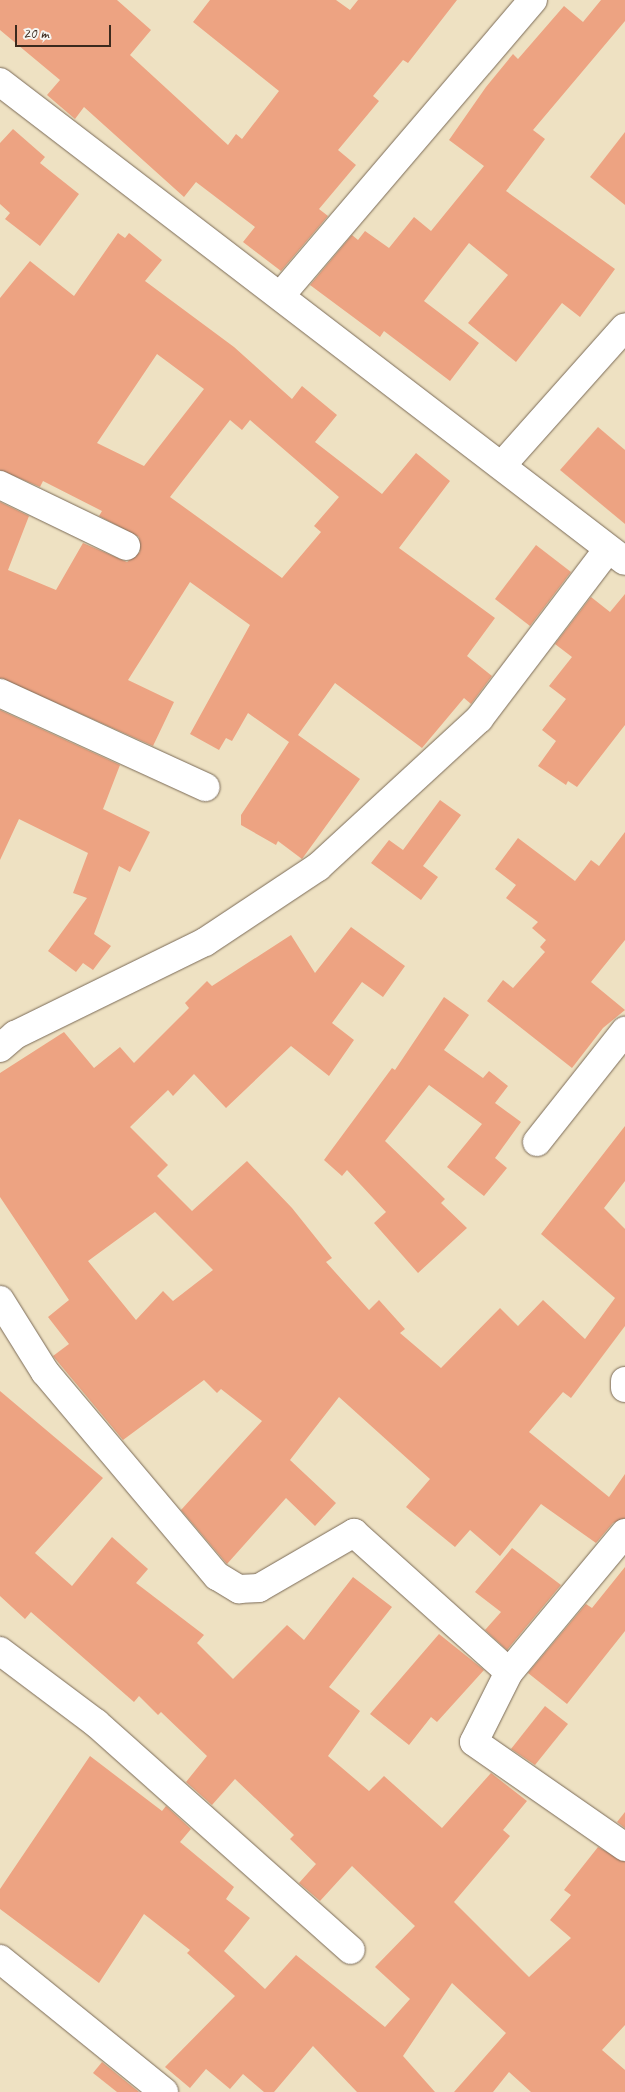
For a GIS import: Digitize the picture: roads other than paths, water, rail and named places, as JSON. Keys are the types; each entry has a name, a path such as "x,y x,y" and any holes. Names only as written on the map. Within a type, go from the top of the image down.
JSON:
{"street":[{"path":"281,295 533,0"},
{"path":"0,82 502,464 617,555 478,719 318,867 206,942 5,1038"},
{"path":"502,464 625,327"},
{"path":"0,486 126,546"},
{"path":"0,693 205,787"},
{"path":"537,1142 625,1031"},
{"path":"0,1300 45,1372 217,1576 239,1590 259,1588 354,1533 509,1672"},
{"path":"625,1381 625,1388"},
{"path":"625,1533 509,1672 474,1742 625,1847"},
{"path":"0,1651 96,1723 351,1950"},
{"path":"0,1960 164,2092"}]}
